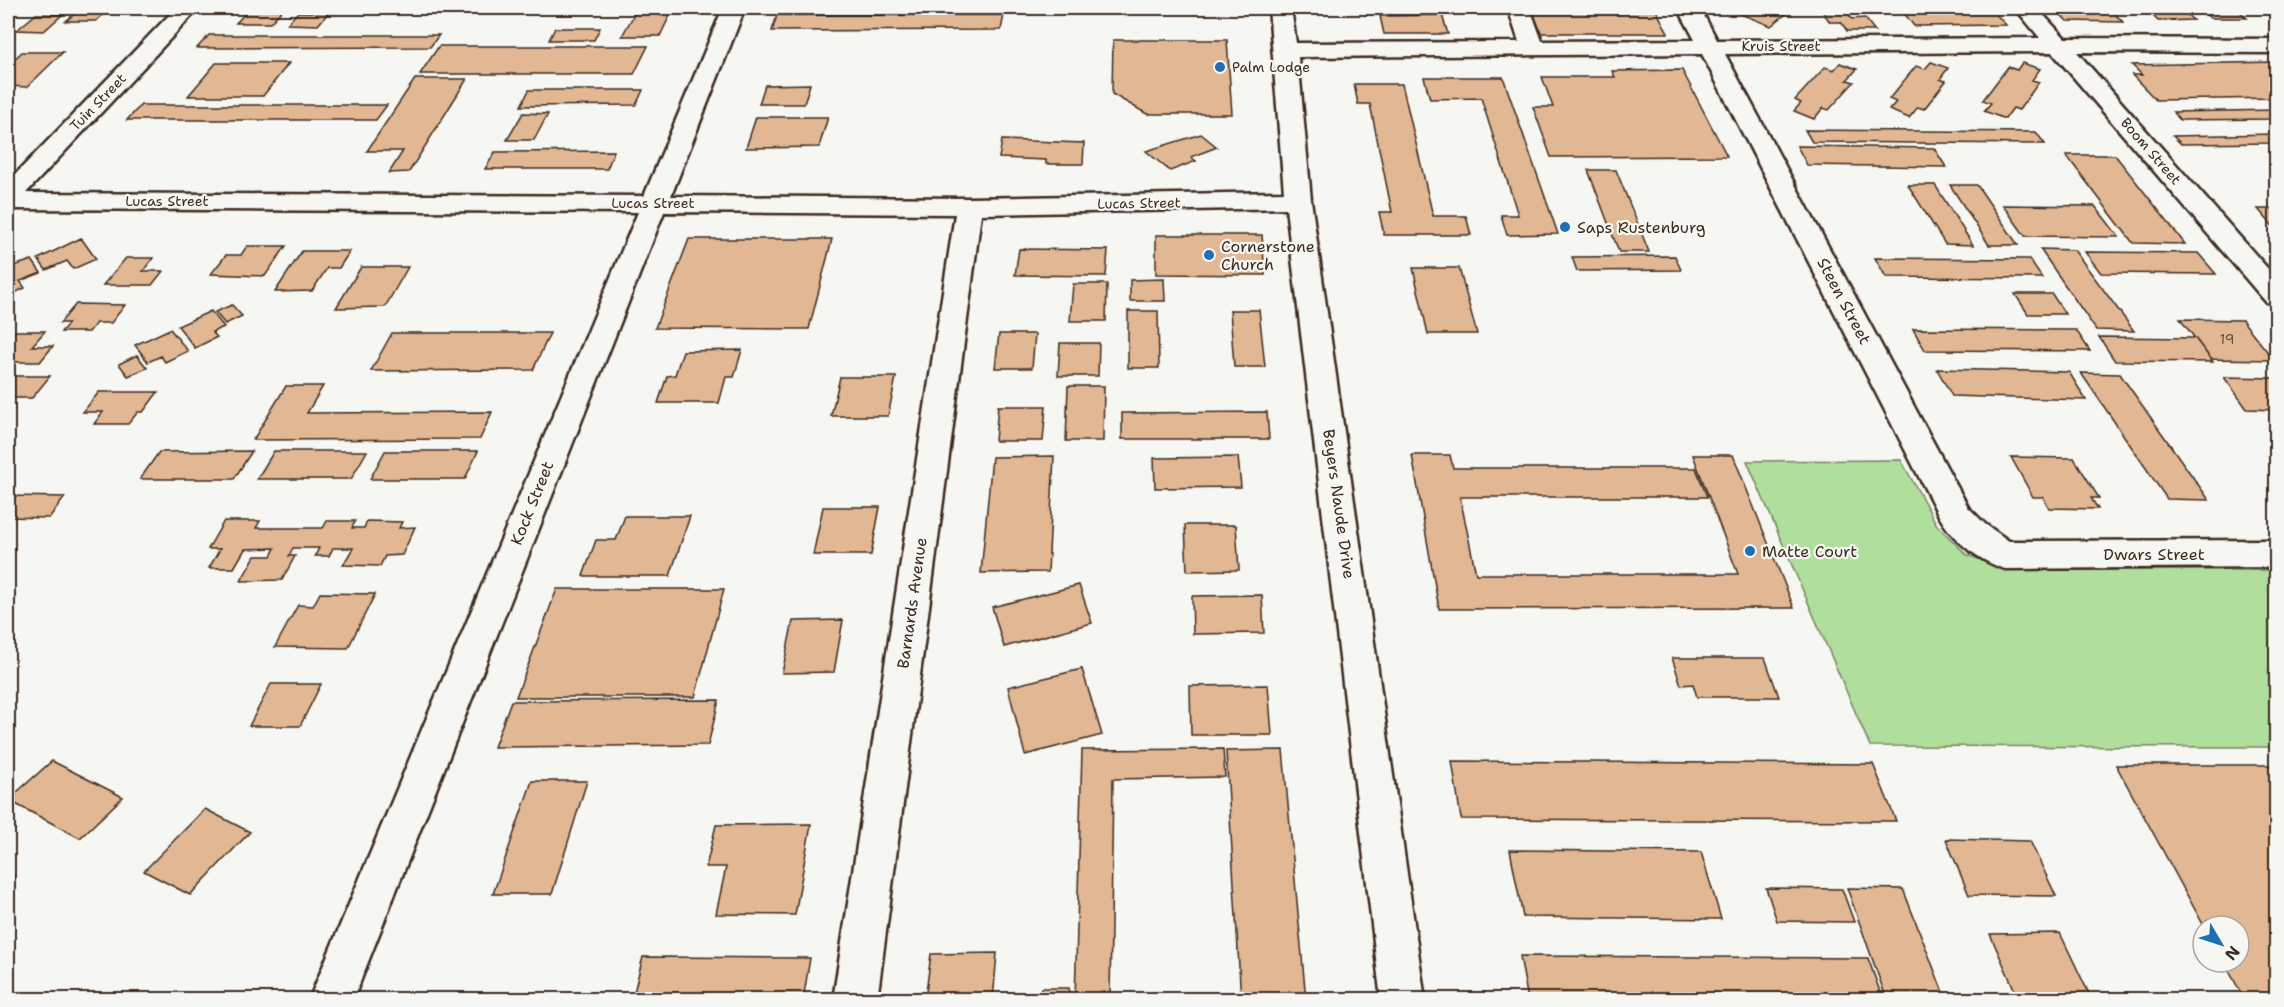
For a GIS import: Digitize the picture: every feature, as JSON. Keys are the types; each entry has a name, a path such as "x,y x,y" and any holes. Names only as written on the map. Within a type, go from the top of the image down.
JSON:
{"street":[{"name":"Tuin Street","path":"8,199 188,8"},
{"name":"Kock Street","path":"331,999 734,8"},
{"name":"Beyers Naude Drive","path":"1280,8 1286,50 1299,200 1403,999"},
{"path":"1519,8 1533,48"},
{"name":"Steen Street","path":"1689,8 1956,516 1970,533 1987,546 2005,555 2031,555"},
{"name":"Boom Street","path":"2026,8 2277,295"},
{"name":"Kruis Street","path":"1286,50 1710,46 2277,46"},
{"name":"Lucas Street","path":"8,199 969,206 1299,200"},
{"name":"Barnards Avenue","path":"855,999 969,206"},
{"name":"Dwars Street","path":"2031,555 2277,554"}],"green space":[{"path":"1901,460 1937,525 1966,554 2005,570 2276,570 2276,759 2269,747 1870,746 1747,461"}],"building":[{"path":"81,8 111,8 96,21 66,21"},
{"path":"250,8 284,8 270,23 236,23"},
{"path":"780,8 1004,8 779,9"},
{"path":"1014,8 1221,8 1221,10 1013,10"},
{"path":"1378,8 1439,8 1442,15 1380,16"},
{"path":"1476,8 1510,8 1512,13 1478,13"},
{"path":"1531,8 1655,8 1668,33 1541,33"},
{"path":"1734,8 1792,9 1771,26 1730,10"},
{"path":"1820,8 1849,8 1853,12 1847,12 1852,19 1865,18 1875,31 1847,31 1841,22 1830,22"},
{"path":"1900,8 1990,8 2006,25 1914,26"},
{"path":"2054,8 2109,8 2123,22 2067,21"},
{"path":"2145,8 2180,8 2193,20 2158,21"},
{"path":"2199,8 2236,8 2247,18 2210,18"},
{"path":"636,11 672,11 660,36 622,36"},
{"path":"298,12 329,12 318,25 287,24"},
{"path":"36,14 62,15 44,31 17,30"},
{"path":"777,15 1004,15 1001,30 772,31"},
{"path":"1442,15 1448,34 1384,34 1380,16"},
{"path":"555,28 600,28 594,40 549,40"},
{"path":"209,35 439,35 430,47 197,48"},
{"path":"1113,40 1227,40 1232,114 1147,114 1112,94"},
{"path":"439,46 648,46 634,74 420,74"},
{"path":"22,52 63,52 27,87 8,86 8,65"},
{"path":"1931,62 1948,68 1940,79 1946,81 1924,109 1918,107 1909,118 1889,110 1896,102 1889,99 1916,66 1925,69"},
{"path":"2276,62 2276,98 2156,100 2132,75 2142,75 2132,65"},
{"path":"216,63 289,63 263,96 188,96"},
{"path":"1840,63 1857,69 1847,80 1854,82 1829,110 1823,108 1814,119 1794,111 1801,103 1795,100 1825,67 1834,70"},
{"path":"2022,63 2040,69 2032,80 2039,82 2019,110 2013,108 2005,119 1984,111 1991,103 1983,100 2008,67 2017,70"},
{"path":"1682,70 1727,156 1551,157 1533,107 1553,107 1542,77 1615,77 1612,71"},
{"path":"1424,77 1503,77 1558,234 1507,235 1501,215 1518,215 1481,98 1430,99"},
{"path":"415,79 467,79 409,172 389,173 403,151 367,151"},
{"path":"810,84 804,104 759,104 765,85"},
{"path":"1354,84 1402,84 1433,216 1466,216 1471,235 1384,235 1379,212 1392,212 1370,104 1358,104"},
{"path":"529,90 643,90 636,105 521,106"},
{"path":"141,105 387,105 376,120 127,120"},
{"path":"2276,110 2276,119 2180,120 2173,112"},
{"path":"523,113 548,114 534,140 507,140"},
{"path":"756,117 828,117 819,147 746,148"},
{"path":"1805,130 2036,132 2045,144 1812,142"},
{"path":"1201,134 1217,147 1191,157 1196,161 1170,171 1146,151"},
{"path":"2276,134 2276,143 2181,144 2173,136"},
{"path":"1002,140 1084,143 1083,164 1046,164 1046,160 999,158"},
{"path":"1797,146 1934,148 1946,167 1807,165"},
{"path":"614,151 607,169 485,169 495,152"},
{"path":"2066,155 2115,155 2185,244 2133,243"},
{"path":"1588,170 1616,170 1649,252 1619,252"},
{"path":"1908,185 1935,185 1973,245 1945,244"},
{"path":"1950,185 1977,185 2018,245 1989,245"},
{"path":"2003,205 2095,206 2119,237 2025,236"},
{"path":"2258,209 2276,209 2276,230"},
{"name":"Cornerstone Church","path":"1156,235 1262,235 1265,275 1156,274"},
{"path":"81,238 96,259 73,269 67,261 46,270 38,259"},
{"path":"689,239 832,239 809,329 655,328"},
{"path":"247,246 286,246 265,276 211,274 226,255 241,255"},
{"path":"1019,249 1108,250 1106,276 1015,275"},
{"path":"2040,249 2074,250 2134,331 2096,330"},
{"path":"302,251 350,251 339,268 327,268 312,291 275,292"},
{"path":"2085,252 2198,253 2216,274 2101,273"},
{"path":"1675,256 1681,270 1577,271 1572,257"},
{"path":"126,258 153,258 143,271 163,271 152,285 103,285"},
{"path":"1875,258 2029,259 2042,278 1886,277"},
{"path":"32,260 41,273 20,281 25,288 8,296 8,268"},
{"path":"361,267 408,267 385,307 336,308"},
{"path":"1413,268 1459,268 1477,334 1428,334"},
{"path":"1164,279 1165,301 1130,301 1130,280"},
{"path":"1073,284 1107,284 1106,321 1070,321"},
{"path":"2015,294 2052,294 2065,314 2028,314"},
{"path":"76,304 125,305 111,323 96,323 89,332 61,332 69,323 60,323"},
{"path":"232,305 242,316 225,324 215,312"},
{"path":"1230,310 1259,310 1265,367 1234,367"},
{"path":"211,311 224,327 212,332 217,337 195,348 178,326"},
{"path":"1128,311 1158,311 1159,368 1128,368"},
{"path":"2180,319 2242,320 2274,360 2211,359"},
{"path":"170,329 188,351 165,362 161,356 148,362 135,345"},
{"path":"1913,329 2076,330 2090,351 1925,350"},
{"path":"15,331 45,331 32,346 53,346 40,362 8,362 8,340"},
{"path":"392,333 550,333 533,370 371,371"},
{"path":"999,334 1035,334 1032,368 995,368"},
{"path":"2099,337 2195,338 2213,362 2115,361"},
{"path":"1060,343 1099,343 1098,376 1058,376"},
{"path":"742,350 734,377 726,377 719,403 658,403 667,376 675,375 683,351"},
{"path":"137,355 147,368 128,376 119,364"},
{"path":"1937,369 2069,372 2086,400 1952,396"},
{"path":"2081,373 2120,374 2209,500 2167,499"},
{"path":"8,376 50,376 32,398 8,398"},
{"path":"840,377 896,377 888,416 831,416"},
{"path":"2224,377 2276,378 2276,410 2247,409"},
{"path":"286,386 323,386 307,413 492,412 480,439 253,440"},
{"path":"1068,386 1104,386 1103,441 1066,441"},
{"path":"99,392 158,392 143,412 138,412 128,424 94,424 103,412 83,412"},
{"path":"998,406 1046,406 1043,441 995,441"},
{"path":"1267,412 1269,439 1122,439 1122,413"},
{"path":"252,451 234,479 140,479 159,452"},
{"path":"274,451 367,451 351,479 257,479"},
{"path":"385,451 478,451 465,479 370,479"},
{"name":"Matte Court","path":"1412,455 1450,455 1453,468 1696,468 1707,497 1460,497 1476,574 1738,574 1693,455 1733,455 1794,608 1439,609"},
{"path":"1054,456 1048,572 981,573 992,457"},
{"path":"1238,457 1241,487 1155,488 1154,458"},
{"path":"2011,457 2074,458 2099,498 2091,498 2098,509 2049,508 2043,497 2033,497"},
{"path":"8,496 65,497 49,518 8,517"},
{"path":"823,507 880,507 871,555 813,555"},
{"path":"625,516 690,516 670,576 583,576 596,540 616,540"},
{"path":"224,521 260,521 256,528 323,528 327,521 355,521 352,528 364,528 367,521 402,522 399,528 415,527 402,555 385,556 380,566 343,565 353,548 333,548 329,556 315,556 319,548 293,548 289,556 295,556 282,580 241,581 255,556 271,556 275,548 245,549 234,568 209,568 220,549 208,549"},
{"path":"1185,525 1236,525 1239,570 1187,571"},
{"path":"1079,585 1092,623 1004,647 992,607"},
{"path":"557,589 724,589 695,697 516,697"},
{"path":"320,593 375,594 348,648 275,647 298,605 313,606"},
{"path":"1262,595 1264,633 1193,634 1192,596"},
{"path":"843,620 834,672 782,673 793,621"},
{"path":"1672,658 1765,658 1779,697 1697,697 1693,684 1681,685"},
{"path":"1082,669 1102,735 1025,755 1008,687"},
{"path":"271,684 321,684 300,726 249,726"},
{"path":"1268,685 1272,735 1191,735 1190,686"},
{"path":"719,700 708,745 494,747 511,701"},
{"path":"1223,749 1225,777 1113,779 1110,1000 1075,1000 1082,750"},
{"path":"1283,750 1306,1000 1241,1000 1226,751"},
{"path":"52,761 123,797 80,838 8,800"},
{"path":"1452,761 1873,764 1896,821 1461,819"},
{"path":"2116,765 2270,765 2276,775 2276,1000 2245,1000 2231,974 2251,974 2251,914 2197,914"},
{"path":"532,781 587,781 552,894 493,894"},
{"path":"205,809 250,832 190,895 144,871"},
{"path":"811,824 795,915 716,914 726,867 706,867 716,825"},
{"path":"1946,839 2030,841 2056,896 1969,895"},
{"path":"1510,850 1701,852 1721,919 1523,917"},
{"path":"14,875 10,919 8,920 8,878"},
{"path":"1766,888 1842,889 1854,922 1777,921"},
{"path":"1847,888 1903,889 1946,1000 1887,1000"},
{"path":"2060,933 2092,1000 2019,1000 1990,934"},
{"path":"997,953 993,1000 925,1000 931,954"},
{"path":"1520,956 1868,958 1883,1000 1528,1000"},
{"path":"643,957 810,958 803,1000 632,1000"},
{"path":"1041,988 1069,988 1069,1000 1040,1000"}],"place":[{"name":"Palm Lodge","path":"1220,67"},
{"name":"Saps Rustenburg","path":"1565,227"},
{"name":"Cornerstone Church","path":"1209,255"},
{"name":"Matte Court","path":"1750,551"}]}
